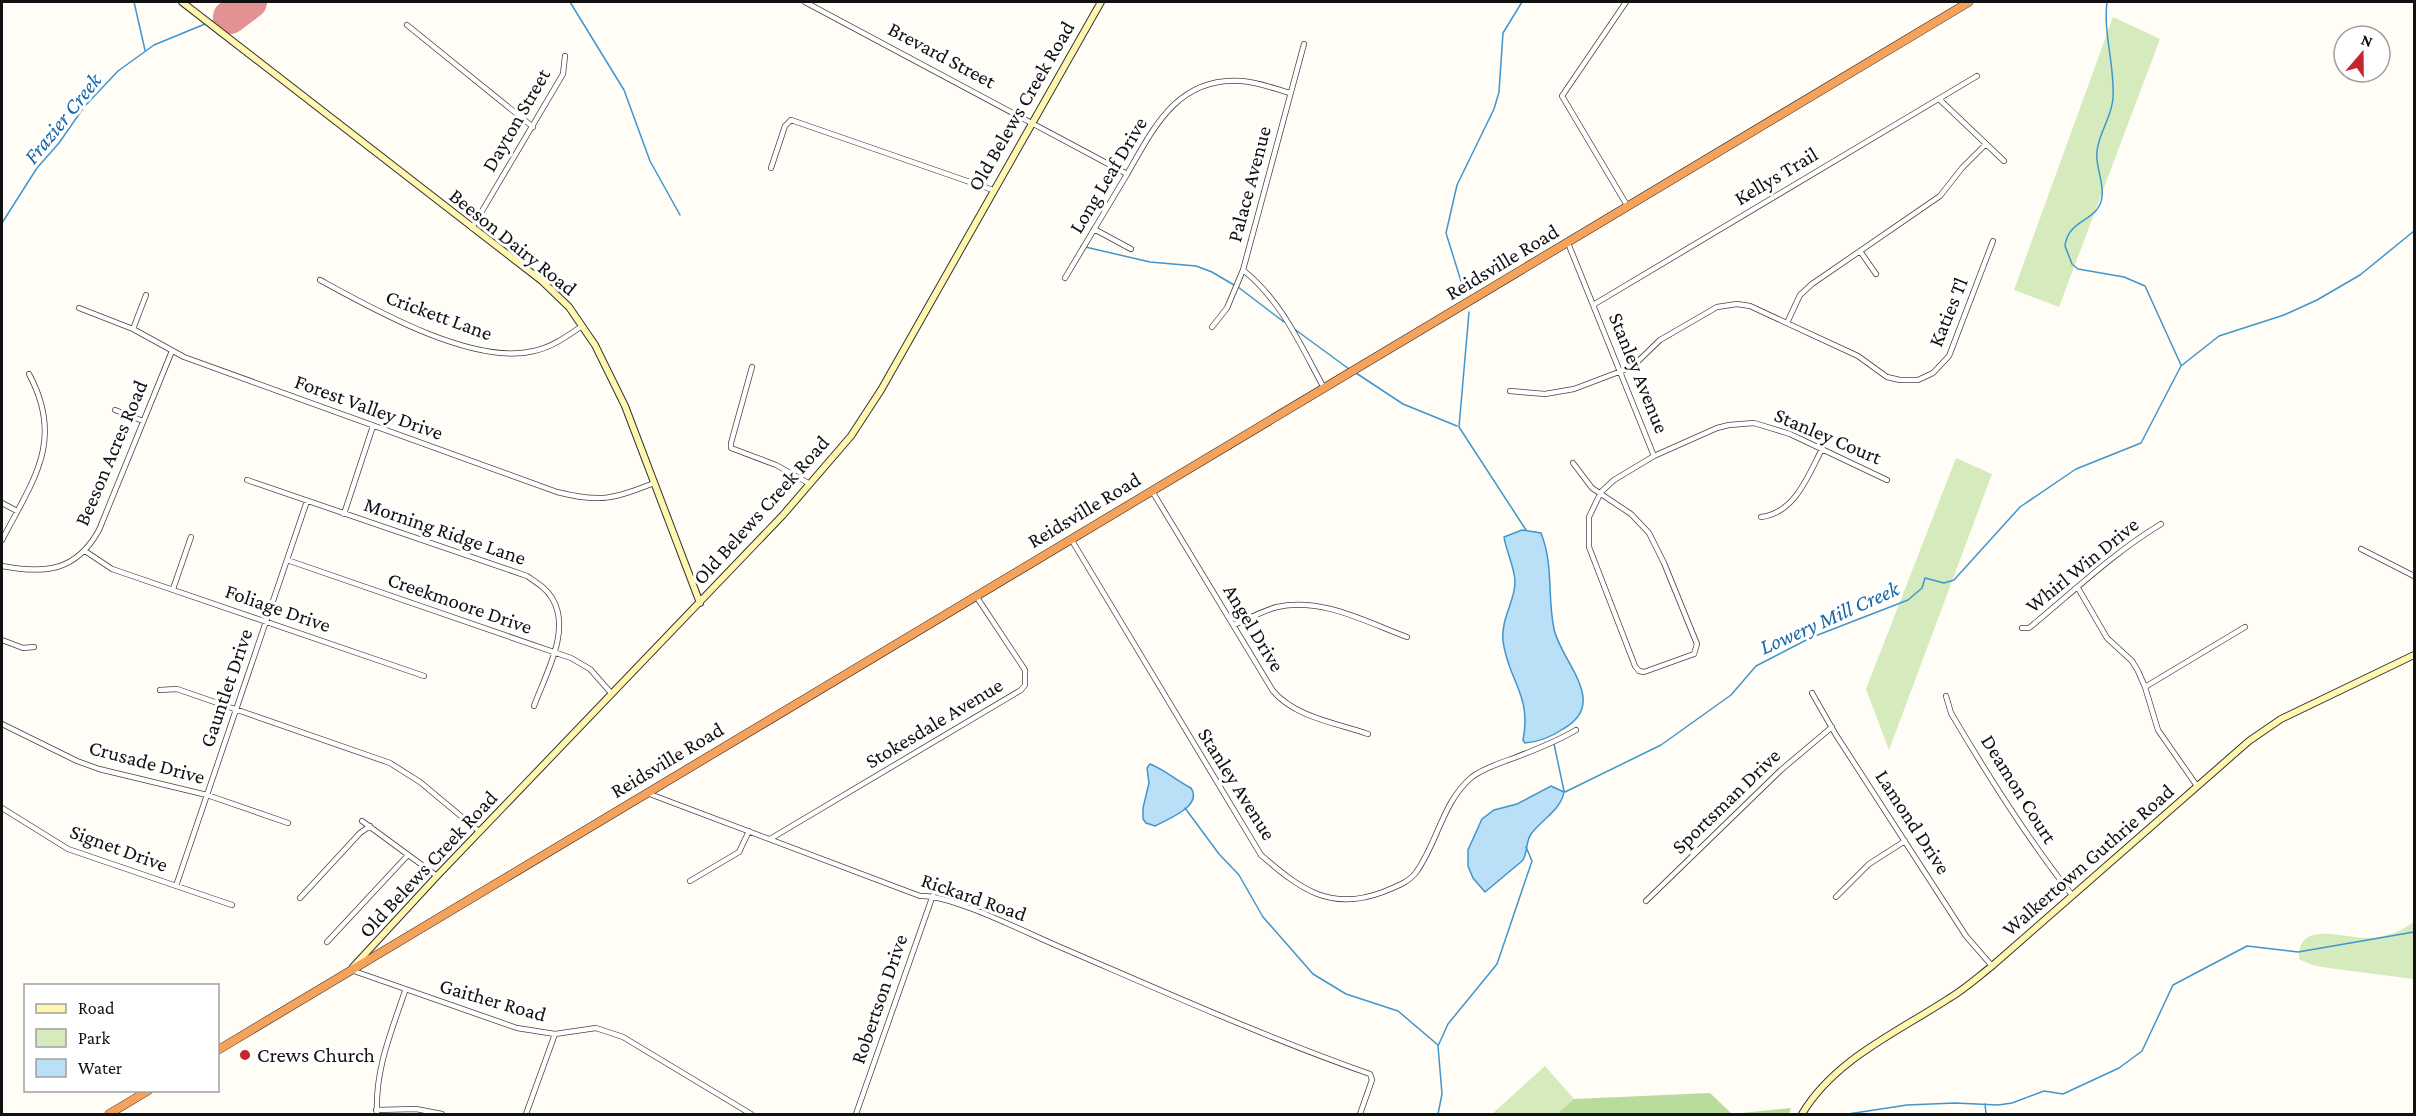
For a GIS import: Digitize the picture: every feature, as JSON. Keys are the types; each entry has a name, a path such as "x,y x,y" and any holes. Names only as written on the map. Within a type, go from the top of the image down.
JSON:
{"highway":[{"name":"Reidsville Road","path":"219,1049 1970,2"},
{"path":"109,1114 147,1092"}],"street":[{"name":"Beeson Dairy Road","path":"182,2 542,281 569,307 595,345 625,406 700,603"},
{"name":"Brevard Street","path":"805,2 1127,174"},
{"name":"Old Belews Creek Road","path":"351,970 437,876 700,603 851,436 880,390 1031,121 1101,2"},
{"path":"1626,2 1562,96 1628,207"},
{"path":"407,25 533,127"},
{"name":"Palace Avenue","path":"1212,327 1227,308 1243,270 1304,44"},
{"name":"Dayton Street","path":"472,228 563,74 565,56"},
{"name":"Kellys Trail","path":"1593,305 1977,76"},
{"name":"Long Leaf Drive","path":"1065,278 1158,122 1192,91 1223,82 1242,81 1290,93"},
{"path":"1939,99 2004,161"},
{"path":"771,168 785,126 791,120 993,190"},
{"path":"1787,323 1805,289 1940,196 1962,168 1986,144"},
{"path":"1094,229 1131,249"},
{"name":"Katies Tl","path":"1510,391 1561,393 1620,371 1638,363 1660,340 1724,305 1737,304 1750,306 1858,356 1887,377 1909,381 1926,377 1941,368 1952,351 1994,241"},
{"name":"Stanley Avenue","path":"1568,243 1654,456 1614,480 1601,492"},
{"path":"1860,251 1876,274"},
{"path":"1243,270 1268,292 1281,310 1324,388"},
{"name":"Crickett Lane","path":"320,280 390,318 481,351 510,354 534,351 558,343 582,326"},
{"path":"133,329 146,295"},
{"name":"Forest Valley Drive","path":"79,308 133,329 172,351 537,485 582,498 616,497 654,483"},
{"name":"Beeson Acres Road","path":"2,566 26,571 44,571 63,566 85,551 99,530 172,351"},
{"path":"752,368 731,448 776,465 810,484"},
{"path":"2,540 39,467 46,435 42,400 29,374"},
{"path":"116,410 143,421"},
{"name":"Stanley Court","path":"1654,456 1717,428 1754,423 1790,434 1887,480"},
{"path":"344,514 373,426"},
{"path":"1761,518 1784,509 1793,500 1822,449"},
{"path":"1573,462 1593,488 1601,492 1631,514 1649,533 1664,562 1697,644 1694,654 1644,672 1639,671 1635,666 1589,547 1589,517 1601,492"},
{"name":"Morning Ridge Lane","path":"248,480 528,576 545,588 553,599 558,613 559,632 534,706"},
{"name":"Angel Drive","path":"1152,491 1273,691 1293,708 1368,734"},
{"name":"Gauntlet Drive","path":"176,886 307,501"},
{"path":"2,503 17,511"},
{"name":"Whirl Win Drive","path":"2022,628 2029,628 2115,554 2162,524"},
{"path":"173,589 191,537"},
{"name":"Stanley Avenue","path":"1071,539 1261,855 1304,889 1319,896 1335,900 1360,899 1401,884 1416,873 1451,802 1472,777 1576,730"},
{"path":"2361,549 2415,576"},
{"name":"Foliage Drive","path":"85,551 102,564 122,572 424,676"},
{"name":"Creekmoore Drive","path":"287,560 571,658 590,669 612,694"},
{"path":"2078,588 2107,638 2132,661 2145,687 2158,730 2197,786"},
{"name":"Stokesdale Avenue","path":"770,839 1021,690 1025,684 1024,670 976,596"},
{"path":"1234,626 1273,608 1306,604 1323,606 1407,637"},
{"path":"2145,687 2245,627"},
{"path":"2,640 23,648 34,647"},
{"name":"Walkertown Guthrie Road","path":"1802,1114 1812,1098 1843,1066 1952,997 1992,966 2250,741 2281,719 2415,655"},
{"path":"160,690 177,689 390,763 420,782 480,832"},
{"name":"Lamond Drive","path":"1812,693 1966,936 1992,966"},
{"name":"Deamon Court","path":"1946,696 1954,719 2042,858 2072,895"},
{"name":"Crusade Drive","path":"2,724 99,769 207,795 288,823"},
{"name":"Sportsman Drive","path":"1646,901 1781,770 1832,727"},
{"name":"Rickard Road","path":"647,793 920,896 933,895 1286,1042 1370,1074 1372,1080 1360,1114"},
{"name":"Signet Drive","path":"2,808 68,849 232,905"},
{"path":"362,821 437,876"},
{"path":"300,898 360,833 370,826"},
{"path":"690,881 739,852 749,831"},
{"path":"1836,897 1869,864 1905,841"},
{"path":"327,942 408,855"},
{"name":"Robertson Drive","path":"856,1114 933,895"},
{"name":"Gaither Road","path":"351,970 405,991 518,1028 555,1034 596,1028 616,1034 751,1114"},
{"path":"405,991 379,1070 376,1089 377,1112 416,1109 442,1114"},
{"path":"526,1114 555,1034"}],"green space":[{"path":"2113,17 2160,39 2059,307 2014,290"},
{"path":"1956,458 1992,474 1889,750 1866,689"},
{"path":"2414,922 2414,979 2328,968 2312,965 2299,959 2300,947 2305,939 2313,935 2379,937 2403,929"},
{"path":"1545,1066 1574,1099 1557,1114 1492,1114"},
{"path":"1710,1093 1732,1114 1557,1114 1574,1099"},
{"path":"1791,1108 1789,1114 1732,1114"}],"water":[{"path":"1522,530 1541,533 1548,557 1554,629 1583,695 1582,707 1576,719 1549,737 1525,743 1522,699 1503,641 1504,624 1515,582 1504,537"},
{"path":"1150,764 1191,788 1193,795 1192,801 1182,811 1155,826 1146,823 1143,819 1143,808 1149,783 1147,768"},
{"path":"1551,786 1564,792 1559,804 1531,834 1522,861 1485,892 1473,878 1468,866 1468,850 1482,819 1494,810 1517,804"}],"waterway":[{"path":"134,2 145,50"},
{"name":"Frazier Creek","path":"210,22 257,2"},
{"path":"570,2 624,90 650,161 680,215"},
{"path":"1465,294 1446,233 1457,185 1494,109 1499,92 1503,33 1522,2"},
{"name":"Lowery Mill Creek","path":"2107,2 2113,98 2097,151 2102,197 2095,211 2072,230 2065,246 2072,264 2078,269 2124,277 2145,286 2181,365"},
{"name":"Frazier Creek","path":"2,223 37,168 59,143 84,107 118,71 154,45 205,24"},
{"name":"Lowery Mill Creek","path":"1565,792 1661,745 1731,695 1756,666 1810,638 1908,600 1922,588 1925,578 1944,583 1954,580 2020,507 2076,469 2141,443 2181,366 2219,336 2284,315 2317,300 2360,275 2414,231"},
{"path":"1081,246 1150,262 1196,266 1234,285"},
{"path":"1238,287 1284,322"},
{"path":"1469,312 1459,427 1526,530"},
{"path":"1293,328 1349,369"},
{"path":"1356,373 1403,404 1457,426"},
{"path":"1554,744 1564,791"},
{"path":"1185,808 1219,854 1239,875 1263,917 1313,974 1346,994 1398,1011 1438,1045"},
{"name":"Lowery Mill Creek","path":"1438,1114 1442,1094 1438,1046 1448,1024 1497,964 1532,861 1526,847"},
{"path":"1848,1114 1907,1105 1955,1103 1998,1105 2012,1103 2044,1091 2063,1094 2119,1068 2142,1051 2173,985 2247,946 2298,952 2414,932"},
{"path":"1985,1104 1986,1114"}],"runway":[{"path":"230,17 250,2"}],"place":[{"name":"Crews Church","path":"245,1055"}]}
